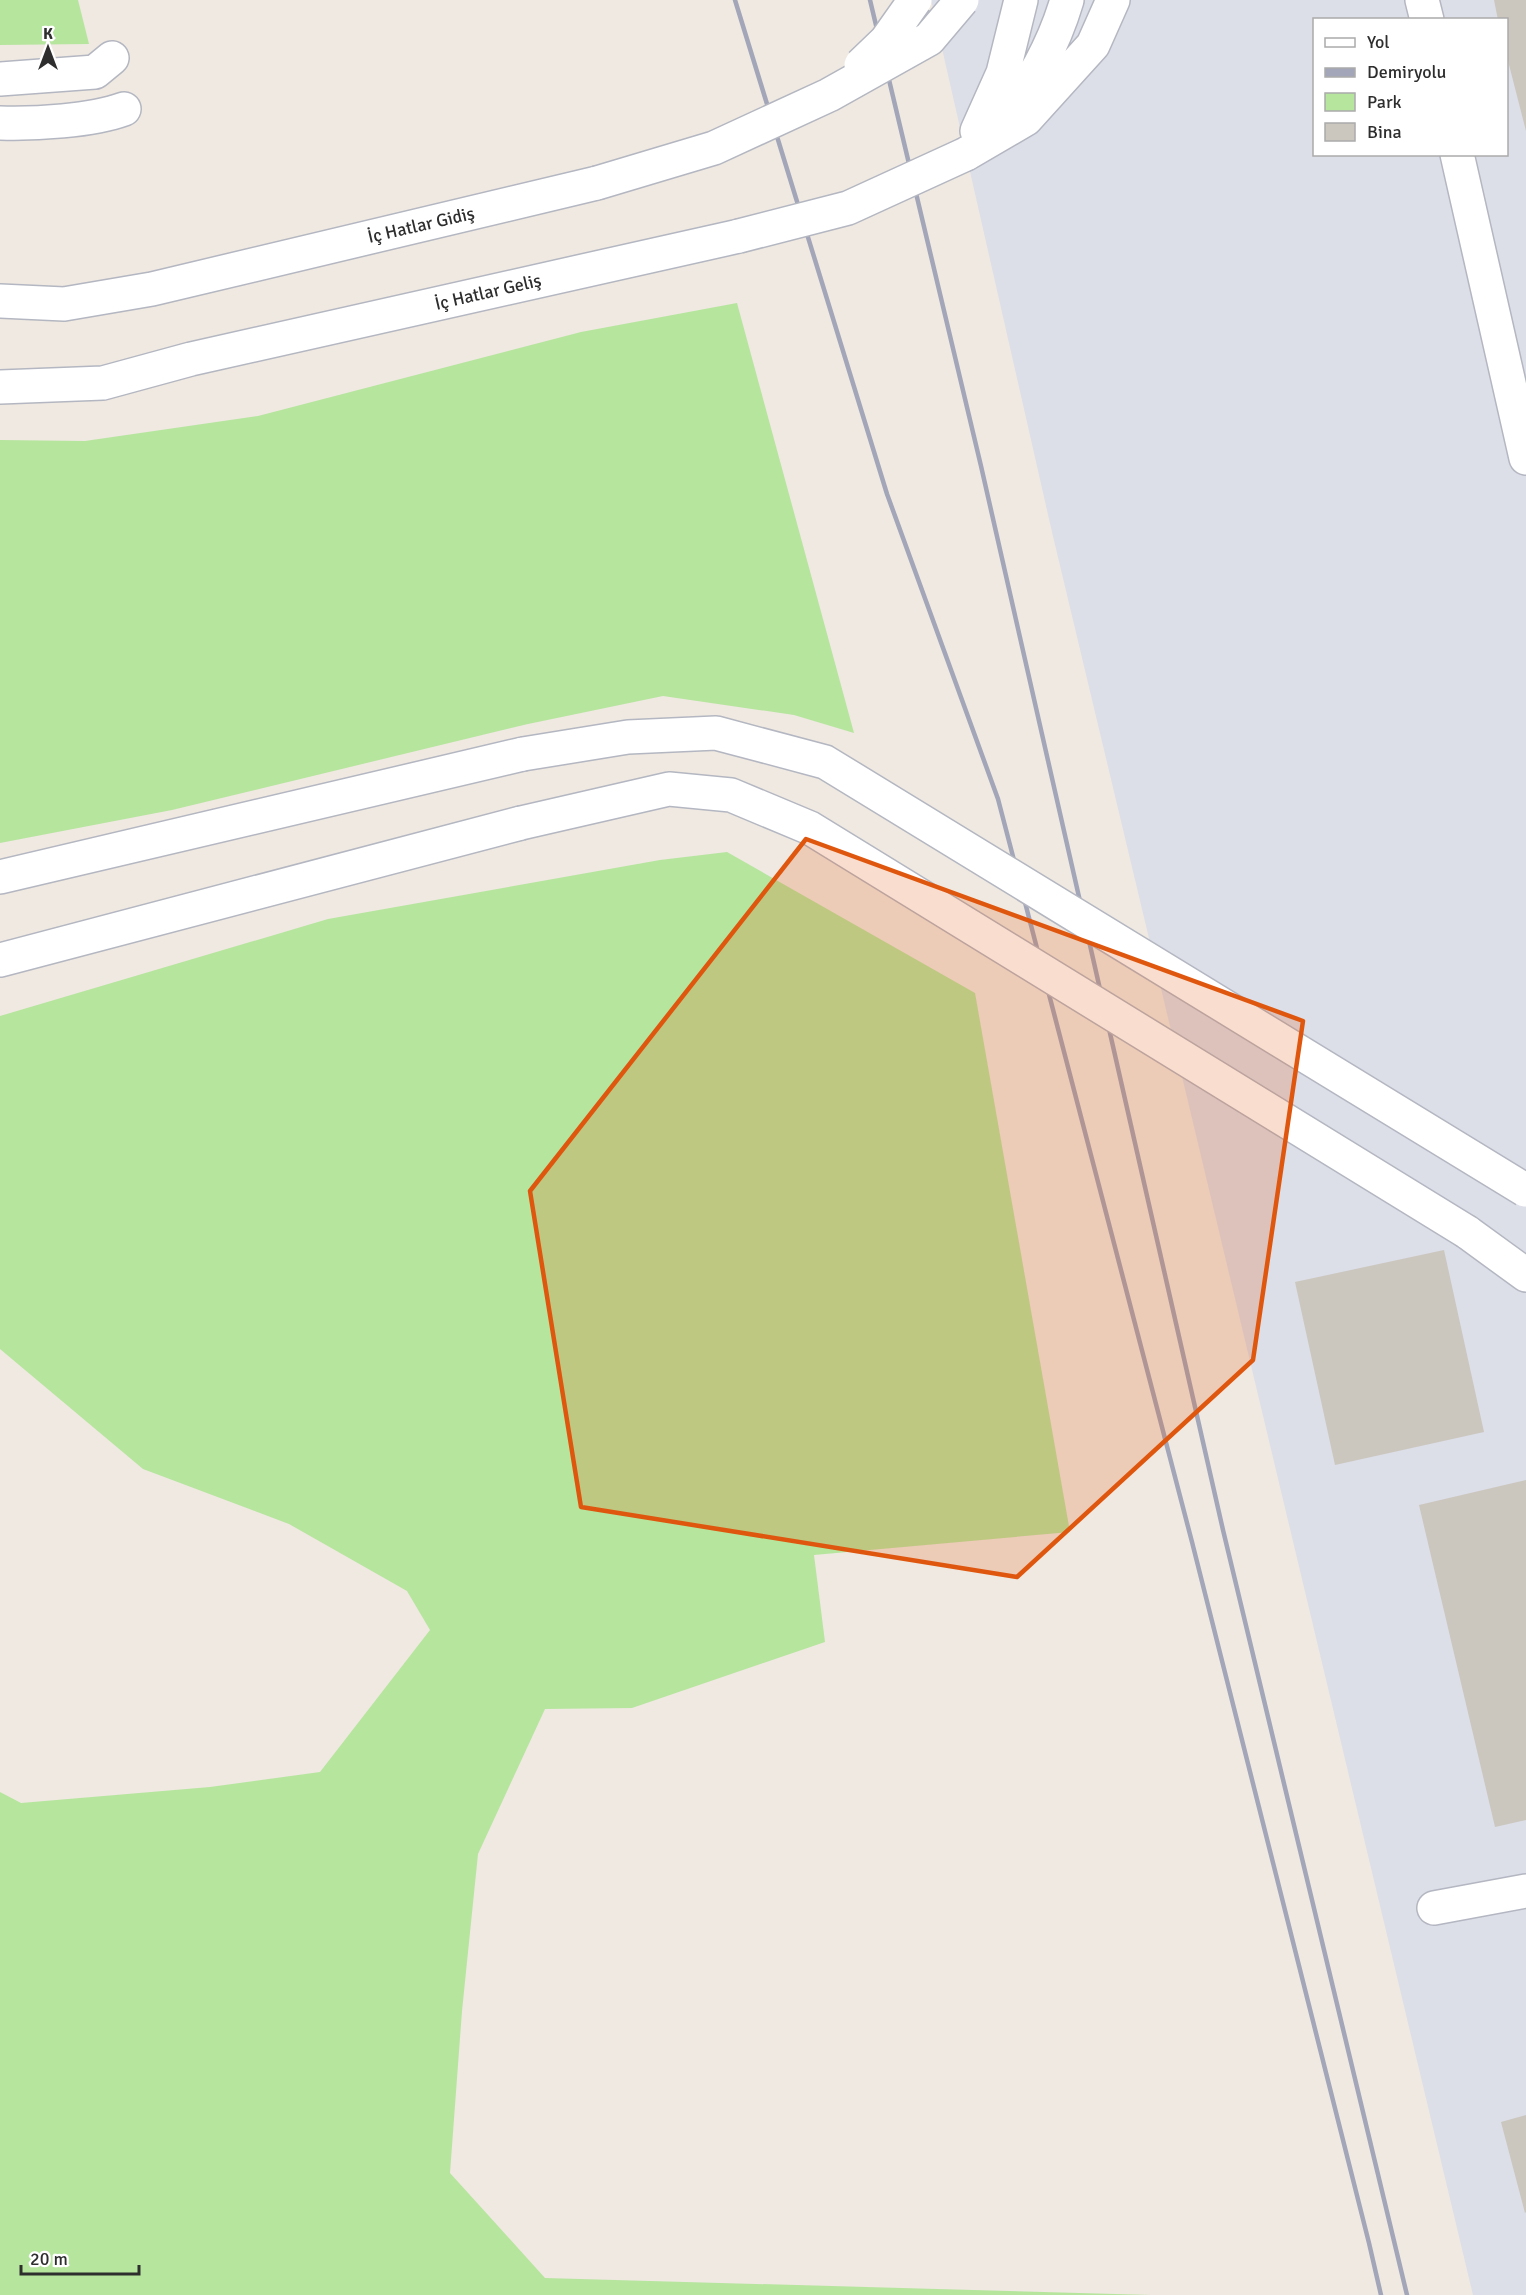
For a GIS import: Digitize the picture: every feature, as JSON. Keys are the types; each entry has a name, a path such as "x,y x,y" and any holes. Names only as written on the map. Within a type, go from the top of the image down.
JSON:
{"street":[{"name":"İç Hatlar Gidiş","path":"829,95 886,41 915,0"},
{"name":"İç Hatlar Gidiş","path":"0,301 64,303 152,289 597,183 714,148 829,95 928,39 963,0"},
{"path":"966,154 1003,73 1021,0"},
{"name":"İç Hatlar Geliş","path":"0,387 103,383 191,359 739,236 848,208 966,154 1011,109 1049,50 1067,0"},
{"path":"966,154 1026,119 1093,45 1113,0"},
{"path":"1422,0 1426,18"},
{"path":"0,79 96,72 112,58"},
{"path":"0,123 106,115 124,109"},
{"path":"1457,156 1526,458"},
{"path":"0,877 523,754 628,737 716,733 825,762 1525,1190"},
{"path":"0,960 521,823 669,789 731,795 810,828 1467,1232 1526,1275"},
{"path":"1434,1908 1526,1891"}],"highlighted area":[{"path":"806,839 1303,1021 1253,1360 1017,1577 581,1507 530,1191"}],"shaded area":[{"path":"931,0 1526,0 1526,2295 1473,2295 1052,532"}],"green space":[{"path":"0,0 78,0 89,44 0,45"},
{"path":"737,303 854,733 794,715 663,696 528,724 172,810 0,843 0,440 85,441 258,416 581,332"},
{"path":"727,852 975,993 1070,1532 814,1555 825,1642 632,1708 545,1709 478,1854 462,2011 450,2173 545,2278 1151,2295 0,2295 0,1792 21,1803 210,1787 320,1772 430,1630 407,1591 289,1524 143,1469 0,1349 0,1016 328,919 660,860"}],"building":[{"path":"1494,0 1526,0 1526,131 1508,61 1508,18 1498,18"},
{"path":"1444,1250 1484,1432 1335,1465 1295,1282"},
{"path":"1526,1480 1526,1820 1495,1827 1419,1505"},
{"path":"1526,2115 1526,2212 1525,2213 1501,2122"}],"railway":[{"path":"735,0 887,494 998,799 1192,1542 1381,2295"},
{"path":"870,0 981,466 1223,1530 1407,2295"}]}
